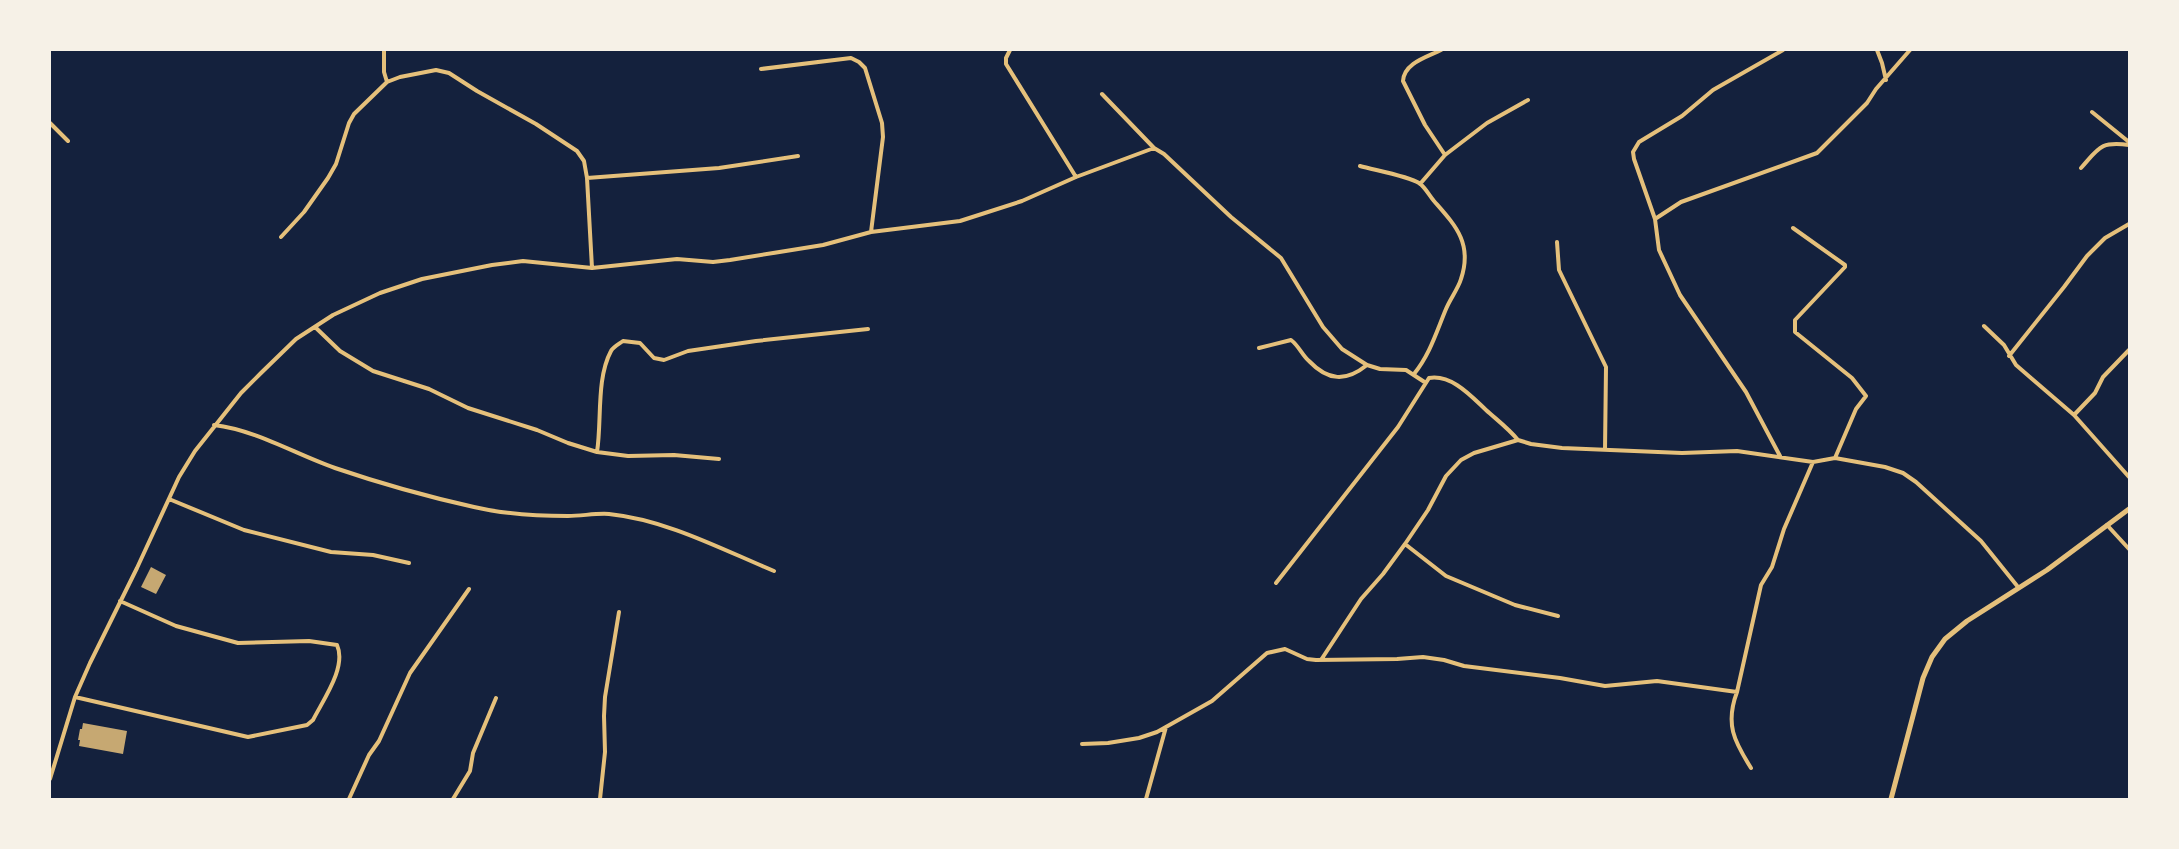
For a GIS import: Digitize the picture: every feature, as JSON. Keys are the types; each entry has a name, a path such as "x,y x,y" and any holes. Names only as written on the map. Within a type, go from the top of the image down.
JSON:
{"street":[{"path":"384,50 384,72 387,82"},
{"path":"1010,50 1006,58 1006,64 1076,177"},
{"path":"1441,50 1409,66 1404,74 1403,81 1425,124 1445,155"},
{"path":"1780,456 1746,392 1680,295 1659,250 1655,219 1633,152 1639,142 1682,116 1713,90 1783,50"},
{"path":"1877,50 1886,80"},
{"path":"1655,219 1681,202 1818,153 1867,104 1876,89 1886,80 1910,50"},
{"path":"761,69 851,58 860,62 865,68 882,123 883,137 871,232"},
{"path":"281,237 304,212 328,178 336,164 349,123 354,114 387,82 400,77 436,70 449,73 476,91 566,143 577,152 584,161 587,178 592,268"},
{"path":"1102,94 1154,148 1164,154 1231,217 1281,258 1323,327 1342,349 1367,365 1380,369 1406,370 1426,383"},
{"path":"1420,184 1445,155 1487,123 1528,100"},
{"path":"2092,112 2129,143"},
{"path":"50,123 68,141"},
{"path":"2081,168 2102,145 2129,143"},
{"path":"50,779 75,697 168,499 194,451 214,425 261,372 296,339 333,315 380,292 453,272 523,261 592,268 677,259 713,262 823,245 871,232 960,221 1022,201 1076,177 1154,148"},
{"path":"587,178 719,168 798,156"},
{"path":"1360,166 1420,184 1460,233 1465,258 1461,279 1447,307 1426,359 1414,374"},
{"path":"2009,356 2064,288 2087,256 2105,238 2129,224"},
{"path":"1793,228 1845,267 1795,320 1794,326 1794,332 1852,378 1866,396 1856,409 1835,458"},
{"path":"1557,242 1559,270 1606,366 1605,450"},
{"path":"1984,326 2004,345 2016,365 2074,415 2129,477"},
{"path":"315,327 340,351 373,371 429,389 468,408 597,452 628,456 674,455 719,458"},
{"path":"597,452 600,431 601,390 605,368 612,350 623,341 640,343 654,358 664,360 688,351 756,341 868,329"},
{"path":"1259,348 1292,340 1307,360 1323,374 1340,378 1357,374 1367,365"},
{"path":"2074,415 2095,393 2103,377 2129,350"},
{"path":"1276,583 1398,427 1426,383 1430,378 1436,377 1449,381 1468,393 1508,428 1518,440 1531,444 1562,448 1682,453 1737,451 1813,462 1835,458 1885,467 1903,473 1916,482 1981,541 2018,587"},
{"path":"214,425 246,432 336,468 476,508 512,513 569,516 608,514 650,522 774,571"},
{"path":"1321,660 1361,600 1384,574 1405,544 1428,510 1446,476 1461,460 1474,453 1518,440"},
{"path":"1751,768 1735,743 1731,725 1731,708 1737,692 1762,585 1772,566 1784,529 1813,462"},
{"path":"168,499 244,530 331,552 373,555 409,563"},
{"path":"1891,799 1923,678 1932,657 1946,639 1967,620 2047,570 2129,510"},
{"path":"2108,525 2129,549"},
{"path":"1405,544 1446,576 1515,605 1558,616"},
{"path":"349,799 369,755 379,741 410,673 469,589"},
{"path":"75,697 248,738 307,725 313,720 340,668 340,652 337,645 308,641 238,643 176,626 120,601"},
{"path":"600,799 606,752 605,697 619,612"},
{"path":"1082,744 1139,738 1166,727 1212,701 1267,653 1285,649 1307,659 1354,658 1397,660 1423,657 1444,660 1464,666 1560,678 1605,686 1657,681 1737,692"},
{"path":"453,799 470,771 474,753 496,698"},
{"path":"1146,799 1166,727"}],"building":[{"path":"151,567 166,575 156,594 141,587"},
{"path":"83,723 127,731 123,754 79,746 80,740 78,740"}]}
